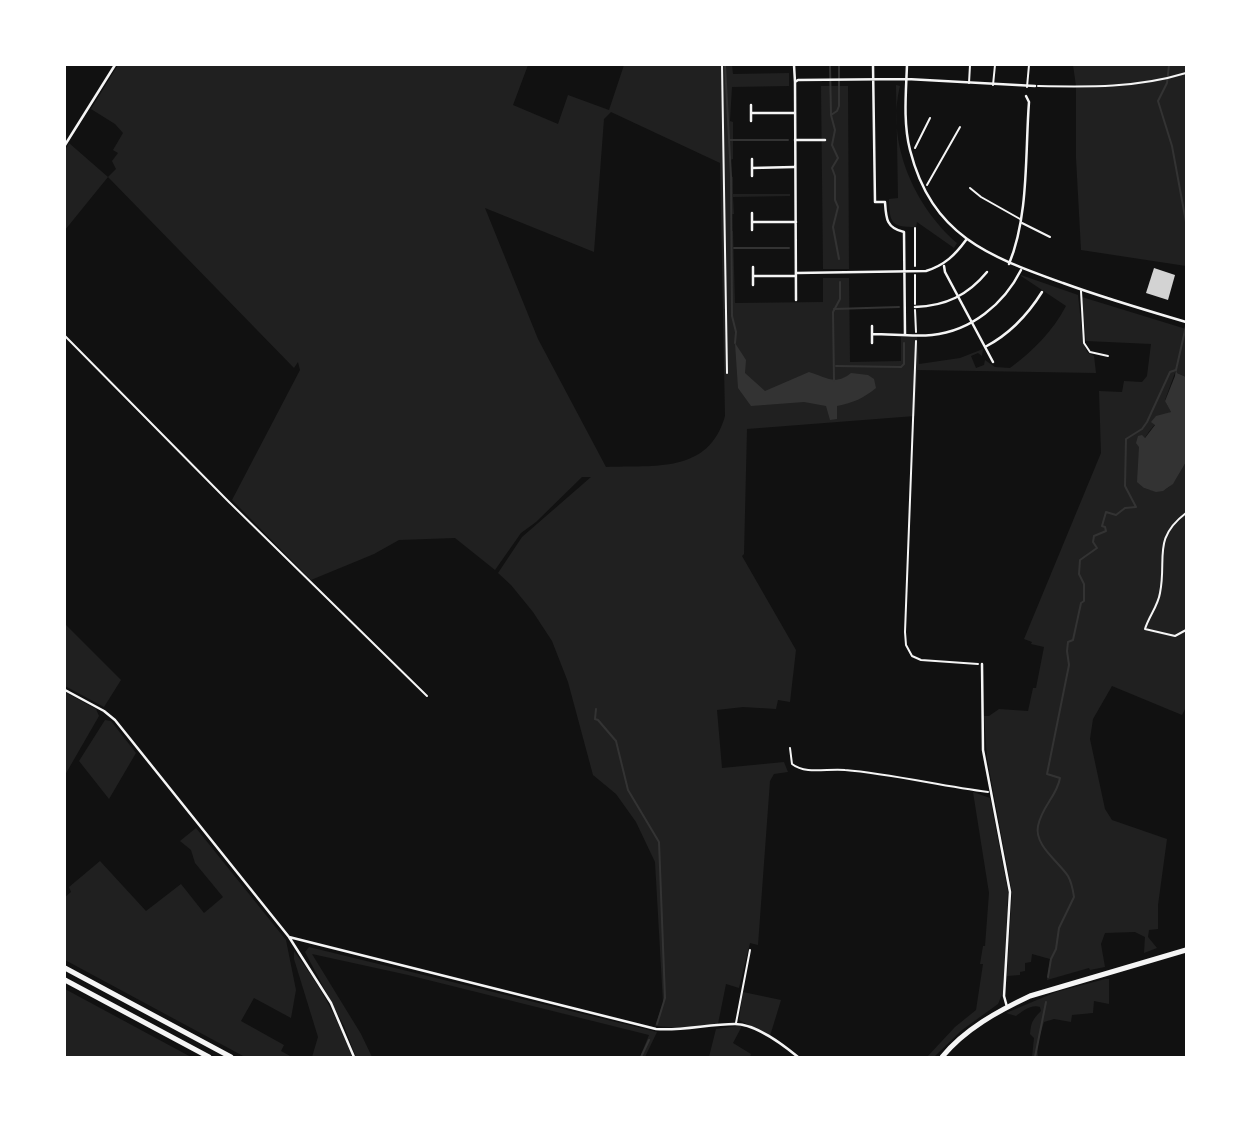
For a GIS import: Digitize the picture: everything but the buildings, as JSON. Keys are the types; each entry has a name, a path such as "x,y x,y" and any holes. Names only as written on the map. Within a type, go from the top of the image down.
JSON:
{"main road":[{"path":"943,1057 974,1027 1007,1007 1047,989 1186,950"},
{"path":"65,968 231,1057"},
{"path":"65,979 209,1057"}],"street":[{"path":"65,145 115,65"},
{"path":"794,65 796,300"},
{"path":"873,65 875,202 885,202 888,223 893,229 904,232 905,335"},
{"path":"907,65 907,130 912,155 933,204 950,225 967,239 1009,264 1081,290 1186,322"},
{"path":"795,82 907,79 1035,86"},
{"path":"1009,264 1021,221 1029,102 1026,96"},
{"path":"751,105 751,121"},
{"path":"751,113 795,113"},
{"path":"795,140 825,140"},
{"path":"752,159 752,176"},
{"path":"752,168 795,167"},
{"path":"752,214 752,230"},
{"path":"752,222 796,222"},
{"path":"753,276 915,272 944,264 967,239"},
{"path":"944,264 945,272 993,362"},
{"path":"753,267 753,285"},
{"path":"872,334 916,335 944,332 972,322 1002,299 1022,269"},
{"path":"915,307 938,305 958,297 974,287 987,272"},
{"path":"985,347 1023,320 1042,292"},
{"path":"872,326 872,343"},
{"path":"982,664 984,750 1010,892 1004,996 1007,1007"},
{"path":"65,690 104,711 114,720 289,937 331,1003 354,1057"},
{"path":"289,937 656,1029 736,1024 750,1027 798,1057"}],"lane":[{"path":"968,84 970,65"},
{"path":"993,85 995,65"},
{"path":"1027,87 1029,65"},
{"path":"970,188 1050,237"},
{"path":"1081,290 1084,343 1090,352 1108,356"},
{"path":"736,1024 750,950"}],"path":[{"path":"722,65 727,373"},
{"path":"1035,86 1127,86 1186,72"},
{"path":"912,155 930,118"},
{"path":"925,189 960,127"},
{"path":"915,228 916,335 906,645 912,656 921,660 982,664"},
{"path":"65,336 228,501 428,695"},
{"path":"1186,513 1167,533 1162,560 1161,592 1145,629 1175,636 1186,629"},
{"path":"790,748 792,764 799,769 844,770 992,793"}],"shaded area":[{"path":"118,65 528,65 513,105 558,124 568,95 609,110 624,65 732,65 733,74 789,73 789,86 732,87 730,121 733,122 733,159 730,160 730,176 733,177 733,194 790,194 733,197 731,231 735,303 823,302 823,278 849,278 850,362 901,361 901,337 917,337 919,364 960,358 983,349 982,356 978,353 971,356 976,368 984,365 985,360 995,367 1010,368 1042,340 1066,306 1021,275 1078,295 1083,341 1087,352 1094,356 1096,373 917,370 915,416 747,429 742,556 796,650 790,702 778,700 776,709 743,707 717,710 722,768 784,762 788,772 774,774 770,781 758,945 750,943 739,988 726,984 718,1024 682,1028 655,1026 663,1003 655,862 636,822 616,794 593,775 568,682 552,641 533,612 498,573 522,537 591,477 582,477 521,533 495,570 455,538 399,540 374,554 311,580 232,500 300,370 298,362 294,368 108,177 116,169 112,161 118,153 113,150 123,133 115,124 91,109","holes":["611,112 720,163 725,416 717,435 706,448 693,457 661,465 606,467 538,339 485,208 594,252 604,119"]},
{"path":"1073,65 1186,65 1186,266 1081,250"},
{"path":"896,85 900,86 897,129 907,172 928,211 957,243 954,248 917,222 916,227 901,226 891,218 889,199 898,198"},
{"path":"821,86 848,86 849,269 823,269"},
{"path":"69,143 108,177 65,230 65,150"},
{"path":"1082,297 1186,329 1186,377 1176,370 1165,400 1171,412 1157,422 1139,447 1144,488 1160,491 1166,489 1186,462 1186,707 1182,715 1112,686 1093,719 1090,739 1105,809 1112,820 1167,839 1158,905 1158,929 1149,930 1148,937 1157,948 1144,953 1145,937 1135,932 1105,933 1101,944 1105,967 1089,968 1047,980 1050,959 1032,954 1031,962 1025,963 1025,971 1020,972 1020,975 1007,976 1012,892 987,758 984,716 989,716 999,709 1028,711 1033,688 1036,688 1044,647 1024,639 1101,453 1099,391 1122,392 1124,381 1142,382 1147,376 1151,344 1086,341"},
{"path":"735,343 746,360 745,373 765,391 809,372 835,380 851,373 868,375 874,379 876,388 858,400 837,406 837,419 830,420 826,406 804,402 751,406 738,388"},
{"path":"1176,368 1177,373 1186,377 1186,462 1173,484 1156,492 1137,482 1139,447 1136,443 1138,436 1145,438 1155,425 1151,422 1156,416 1171,412 1165,401"},
{"path":"65,624 121,680 104,707 65,686"},
{"path":"65,692 96,709 99,716 65,775"},
{"path":"105,720 111,721 136,753 109,799 79,761"},
{"path":"973,792 990,798 1008,892 1003,992 998,1004 962,1030 934,1057 927,1057 955,1027 976,1010 989,893"},
{"path":"196,828 286,940 296,990 291,1018 254,998 241,1021 284,1045 281,1051 292,1057 245,1057 65,960 65,897 71,892 69,887 100,861 146,911 181,884 204,913 223,897 195,863 191,850 180,841"},
{"path":"309,947 657,1032 645,1057 640,1057 649,1035 312,954 372,1057 356,1057 344,1026 305,952"},
{"path":"294,951 327,1002 352,1057 312,1057 318,1037 294,959"},
{"path":"1109,979 1109,1004 1094,1001 1093,1013 1072,1015 1071,1022 1054,1019 1044,1022 1037,1045 1038,1057 1032,1057 1034,1038 1030,1030 1041,1011 1040,1007 1030,1007 1016,1016 1006,1013 1056,992"},
{"path":"65,989 191,1057 65,1057"},
{"path":"743,992 781,1000 770,1036 739,1020"},
{"path":"742,1026 733,1043 751,1054 750,1057 709,1057 716,1029"}],"waterway":[{"path":"725,65 735,343"},
{"path":"830,65 831,115"},
{"path":"839,65 839,106 831,115 835,130 832,145 838,158 832,168 838,207 833,227 839,259"},
{"path":"1169,65 1167,83 1158,101 1172,146 1186,222"},
{"path":"730,140 788,140"},
{"path":"734,248 789,248"},
{"path":"834,381 833,312 840,299 840,282"},
{"path":"834,309 899,307"},
{"path":"1048,977 1059,928 1074,897 1068,876 1043,846 1038,826 1060,778 1047,774 1069,665 1068,642 1073,640 1081,603 1084,601 1084,584 1079,574 1080,560 1097,548 1093,542 1094,536 1106,531 1102,526 1106,512 1116,515 1125,508 1136,507 1125,486 1126,439 1142,429 1170,372 1176,370 1186,326"},
{"path":"836,366 901,367 904,364 904,343"},
{"path":"596,709 595,719 616,741 628,790 659,842 665,998 657,1024"},
{"path":"1035,1057 1046,1002"},
{"path":"641,1057 649,1040"}]}
